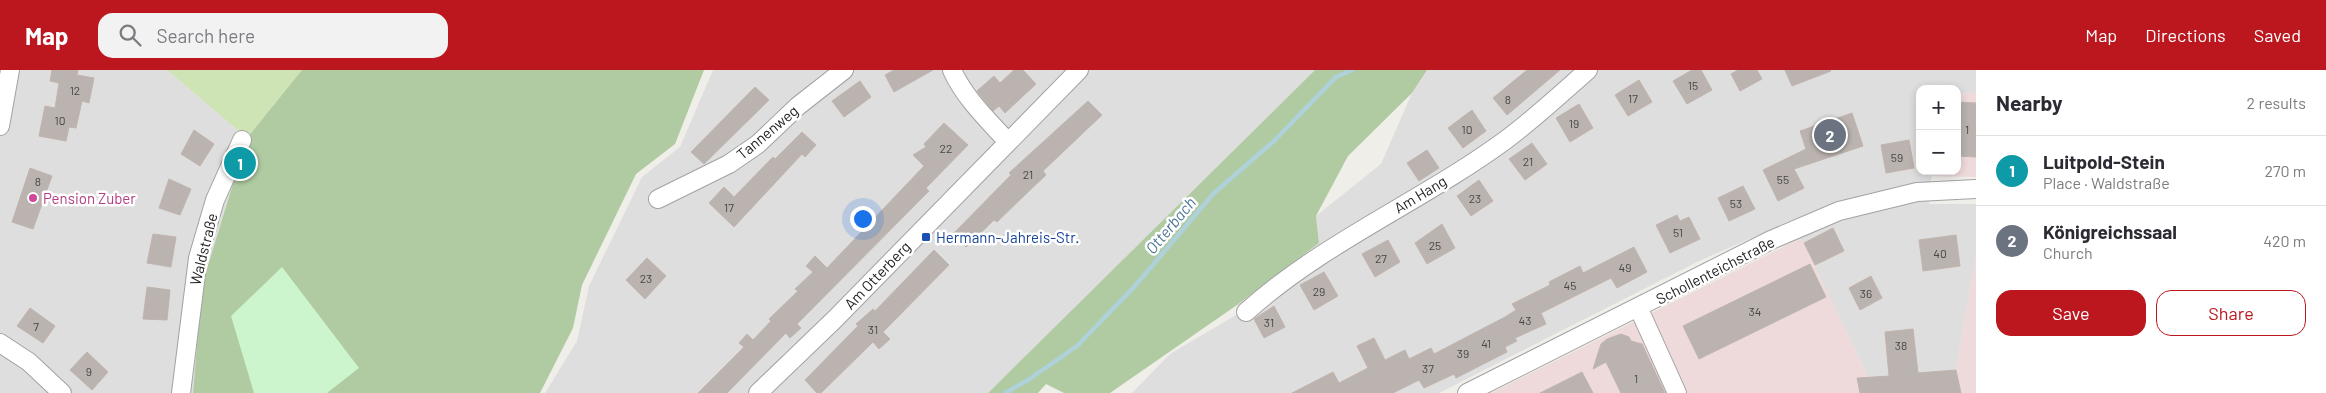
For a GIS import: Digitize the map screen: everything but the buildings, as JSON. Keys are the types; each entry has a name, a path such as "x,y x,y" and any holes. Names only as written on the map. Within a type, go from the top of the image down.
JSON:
{"street":[{"path":"0,126 10,70"},
{"name":"Tannenweg","path":"658,200 737,159 758,144 798,106 844,70"},
{"path":"952,70 956,80 980,112 1007,141"},
{"name":"Am Otterberg","path":"758,393 834,319 1007,141 1079,70"},
{"name":"Am Hang","path":"1246,312 1267,293 1327,250 1506,139 1588,70"},
{"name":"Waldstraße","path":"181,393 198,258 215,200 242,140"},
{"name":"Schollenteichstraße","path":"1467,393 1639,309 1771,240 1839,211 1917,192 1976,189"},
{"path":"1639,309 1677,393"},
{"path":"0,343 29,362 62,393"}],"shaded area":[{"path":"0,70 167,70 247,138 202,285 193,393 0,393"},
{"path":"713,70 1315,70 988,393 545,393 577,341 589,286 642,177 680,147"},
{"path":"1427,70 1976,70 1976,93 1961,93 1961,85 1916,85 1916,175 1932,175 1929,204 1976,204 1976,255 1956,370 1868,377 1792,220 1699,261 1439,393 1132,393 1170,354 1241,312 1237,305 1319,243 1316,216 1381,164 1412,93"},
{"path":"1961,93 1976,93 1976,177 1931,176 1961,175"},
{"path":"1801,238 1868,377 1956,370 1976,253 1976,393 1491,393"}],"green space":[{"path":"167,70 302,70 247,138"},
{"path":"302,70 704,70 675,144 636,174 582,285 573,328 540,393 193,393 202,285 247,138"},
{"path":"1315,70 1427,70 1412,93 1348,156 1316,216 1319,243 1237,305 1110,393 1064,393 1046,384 1038,393 988,393"},
{"path":"282,267 359,368 327,393 254,393 231,316"}],"waterway":[{"name":"Otterbach","path":"1005,393 1028,380 1077,346 1134,287 1214,193 1274,141 1336,77 1352,70"}],"place":[{"name":"Königreichssaal","path":"1830,135"},
{"name":"Luitpold-Stein","path":"240,163"},
{"name":"Pension Zuber","path":"33,198"},
{"name":"Hermann-Jahreis-Str.","path":"926,237"}]}
